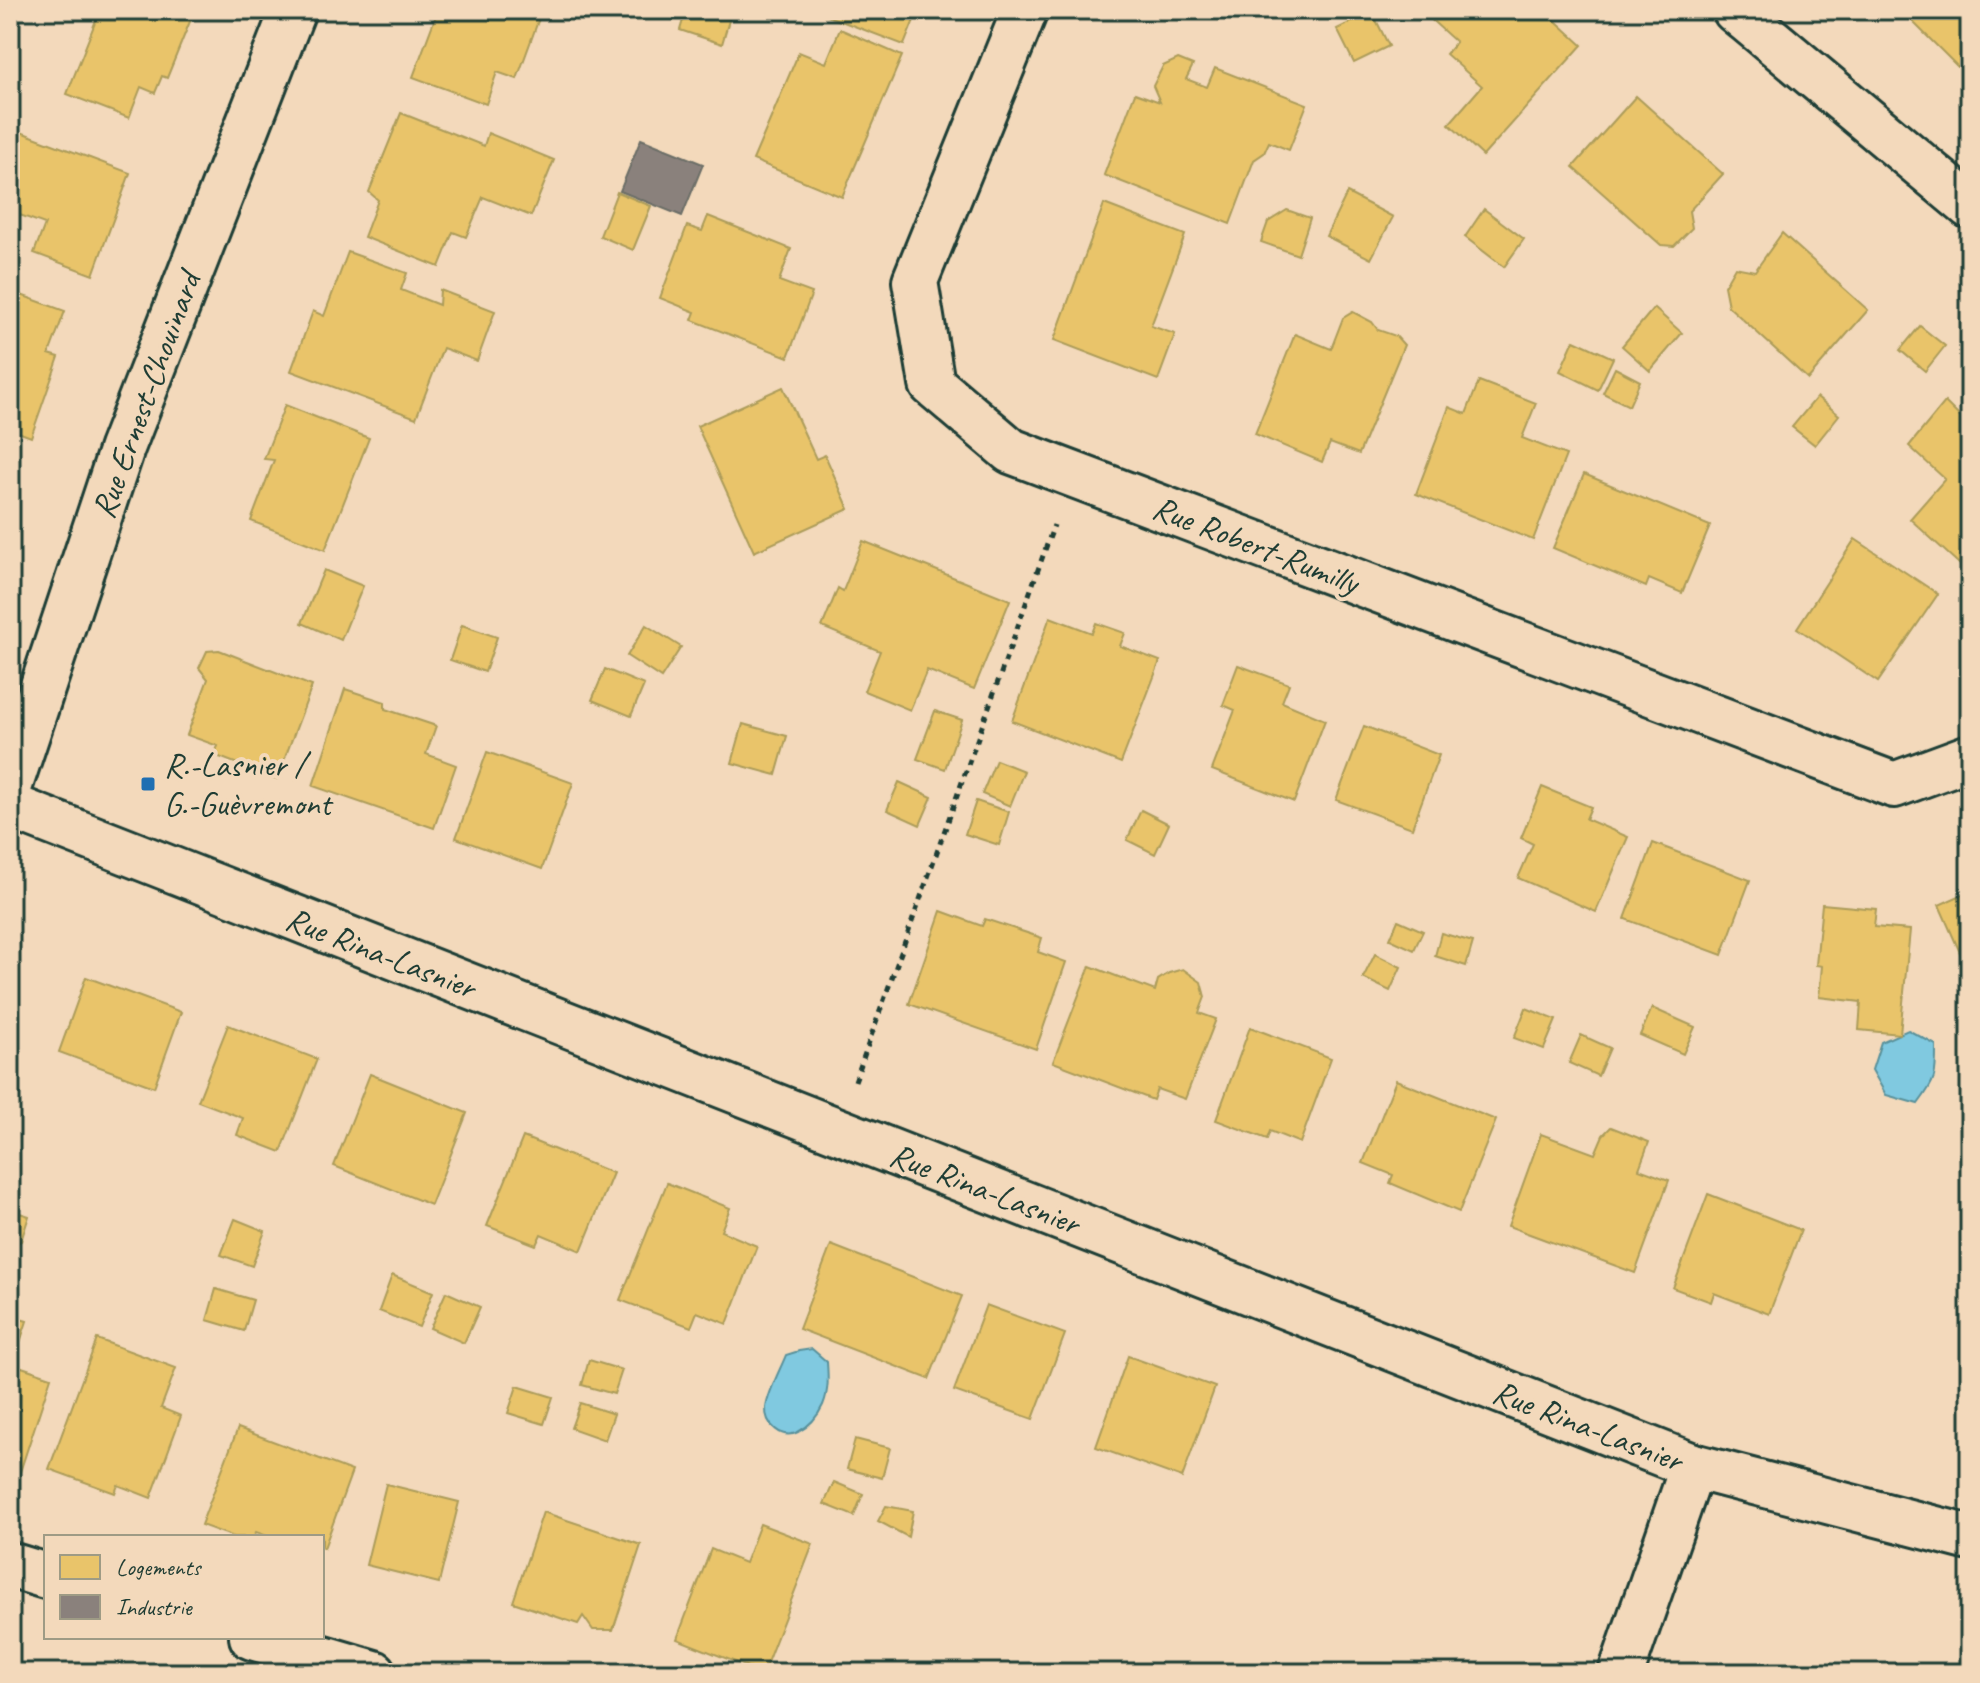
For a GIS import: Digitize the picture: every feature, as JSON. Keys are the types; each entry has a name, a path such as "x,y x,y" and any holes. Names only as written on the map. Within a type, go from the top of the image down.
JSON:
{"street":[{"name":"Rue Ernest-Chouinard","path":"10,785 122,448 293,10"},
{"name":"Rue Robert-Rumilly","path":"1025,10 915,281 932,384 1011,451 1894,785 1970,757"},
{"path":"1735,10 1970,206"},
{"name":"Rue Rina-Lasnier","path":"10,806 1693,1466 1970,1538"},
{"path":"1621,1673 1693,1466"},
{"path":"10,1565 44,1575"},
{"path":"259,1639 374,1673"}],"path":[{"path":"837,1130 1073,475"}],"water":[{"path":"1908,1030 1936,1045 1934,1076 1918,1104 1886,1095 1872,1070 1881,1042"},
{"path":"812,1349 827,1362 827,1389 823,1405 802,1430 786,1434 768,1420 767,1402 786,1355"}],"building: Logements":[{"path":"100,10 183,10 193,14 167,78 162,76 155,93 141,87 129,118 67,94"},
{"path":"438,10 542,10 517,79 497,72 486,104 413,77"},
{"path":"686,10 732,10 722,44 680,30"},
{"path":"812,10 918,10 904,45"},
{"path":"1431,10 1544,10 1582,45 1483,156 1449,124 1482,86 1446,54 1456,42 1426,15"},
{"path":"1901,10 1970,10 1970,66 1964,73"},
{"path":"1372,12 1389,46 1354,63 1337,29"},
{"path":"840,29 902,56 842,197 753,160 799,52 826,63"},
{"path":"1178,59 1193,65 1186,79 1207,87 1215,68 1307,104 1289,150 1269,142 1264,153 1254,160 1230,224 1104,175 1135,93 1160,102 1153,86 1163,66"},
{"path":"1636,96 1723,174 1689,211 1692,228 1674,246 1661,245 1573,167"},
{"path":"401,113 484,146 488,133 554,160 531,216 483,197 466,237 453,232 439,267 364,237 378,200 369,192"},
{"path":"10,128 130,173 93,275 34,253 45,224 17,214 10,229"},
{"path":"617,192 651,206 633,250 600,236"},
{"path":"1347,193 1393,217 1371,259 1326,236"},
{"path":"1104,204 1185,235 1151,326 1175,334 1158,380 1054,340"},
{"path":"1484,209 1524,239 1504,267 1465,237"},
{"path":"1287,210 1310,218 1298,255 1261,242 1268,222"},
{"path":"708,216 791,249 779,281 812,293 788,357 692,320 695,312 660,298 687,226 702,231"},
{"path":"1782,233 1868,310 1808,379 1728,306 1724,286 1735,267 1755,271"},
{"path":"348,252 407,273 401,290 439,305 440,290 495,311 477,361 443,348 416,418 291,371 313,311 324,316"},
{"path":"10,291 65,311 49,354 59,357 31,437 10,429"},
{"path":"1654,308 1682,333 1650,371 1622,346"},
{"path":"1353,312 1372,322 1378,330 1396,336 1404,345 1359,454 1330,443 1322,462 1255,434 1295,334 1331,349 1343,318"},
{"path":"1920,326 1945,346 1925,371 1900,350"},
{"path":"1574,340 1613,358 1598,390 1560,371"},
{"path":"1615,368 1640,381 1629,406 1603,393"},
{"path":"1479,381 1536,403 1522,438 1566,455 1533,540 1416,494 1449,407 1466,414"},
{"path":"783,387 816,459 825,455 849,509 754,552 697,426"},
{"path":"1817,397 1839,415 1815,445 1792,427"},
{"path":"1945,402 1970,427 1970,574 1910,519 1945,479 1909,446"},
{"path":"285,405 369,438 325,550 251,521 274,460 264,459"},
{"path":"1584,474 1710,526 1682,593 1649,579 1646,587 1553,548"},
{"path":"1855,539 1938,594 1878,682 1797,628"},
{"path":"863,541 1010,600 974,689 927,670 910,710 864,691 880,651 822,627 838,588 843,591"},
{"path":"324,570 363,586 341,640 302,623"},
{"path":"1050,617 1092,633 1096,623 1125,633 1120,646 1160,661 1121,763 1012,721"},
{"path":"462,625 497,637 485,672 450,660"},
{"path":"646,625 681,647 661,678 627,656"},
{"path":"219,650 312,686 277,779 214,755 218,746 187,735 208,679 199,668 207,651"},
{"path":"1238,665 1289,684 1282,702 1325,720 1294,802 1212,770 1235,710 1223,705"},
{"path":"605,669 644,685 631,716 592,700"},
{"path":"345,689 385,702 385,709 436,726 426,754 456,765 434,828 313,786"},
{"path":"935,711 962,720 945,769 917,759"},
{"path":"743,724 787,736 776,775 732,763"},
{"path":"1364,726 1439,755 1412,828 1336,800"},
{"path":"487,752 573,783 542,869 456,838"},
{"path":"996,760 1024,771 1010,806 982,794"},
{"path":"899,782 932,797 920,825 887,810"},
{"path":"1542,787 1591,807 1586,819 1628,837 1596,912 1518,878 1533,844 1521,838"},
{"path":"976,801 1009,812 999,845 965,834"},
{"path":"1141,810 1169,824 1155,854 1127,840"},
{"path":"1653,843 1750,880 1722,955 1625,919"},
{"path":"1970,891 1970,975 1939,905"},
{"path":"1822,904 1876,909 1874,927 1910,930 1900,1034 1859,1030 1861,1002 1819,997 1822,966 1816,965"},
{"path":"941,911 982,926 985,919 1042,938 1038,952 1066,962 1036,1049 909,1004"},
{"path":"1398,920 1423,931 1414,950 1390,939"},
{"path":"1441,933 1473,942 1466,966 1435,956"},
{"path":"1375,954 1401,967 1390,991 1363,978"},
{"path":"1090,966 1155,991 1158,980 1183,969 1201,982 1205,997 1199,1013 1216,1019 1185,1099 1157,1089 1153,1100 1053,1062"},
{"path":"86,977 181,1012 154,1087 59,1052"},
{"path":"1526,1008 1556,1020 1544,1049 1514,1038"},
{"path":"1652,1008 1695,1027 1683,1054 1640,1035"},
{"path":"228,1025 317,1059 281,1152 237,1135 243,1118 198,1101"},
{"path":"1250,1027 1331,1058 1300,1143 1270,1131 1267,1139 1216,1120"},
{"path":"1581,1035 1610,1048 1598,1076 1569,1063"},
{"path":"370,1074 467,1113 431,1205 334,1166"},
{"path":"1396,1080 1496,1120 1459,1212 1390,1183 1393,1175 1363,1163"},
{"path":"1611,1127 1649,1142 1639,1169 1669,1180 1635,1273 1508,1226 1541,1134 1595,1154 1603,1135"},
{"path":"523,1137 613,1173 581,1251 541,1234 536,1245 487,1226"},
{"path":"667,1183 730,1208 721,1231 757,1246 727,1324 697,1312 691,1327 620,1300"},
{"path":"1708,1194 1801,1230 1769,1314 1714,1293 1711,1302 1673,1288"},
{"path":"10,1210 29,1216 21,1241 10,1246"},
{"path":"235,1219 265,1231 252,1266 221,1255"},
{"path":"831,1245 962,1296 929,1379 799,1329"},
{"path":"392,1275 433,1292 419,1327 379,1311"},
{"path":"216,1289 253,1300 244,1331 207,1320"},
{"path":"446,1292 480,1307 464,1343 430,1328"},
{"path":"986,1305 1065,1334 1033,1419 954,1391"},
{"path":"10,1316 27,1321 13,1364 51,1377 19,1475 10,1472"},
{"path":"97,1339 176,1368 161,1408 181,1416 151,1498 118,1485 115,1493 49,1469"},
{"path":"1128,1356 1215,1387 1182,1478 1096,1447"},
{"path":"589,1360 622,1370 614,1394 582,1385"},
{"path":"517,1386 553,1397 544,1424 508,1413"},
{"path":"580,1403 614,1414 605,1440 571,1428"},
{"path":"238,1428 352,1471 324,1548 324,1535 264,1535 256,1532 255,1535 228,1535 201,1525"},
{"path":"855,1439 890,1448 882,1478 847,1469"},
{"path":"834,1482 863,1494 854,1516 824,1504"},
{"path":"386,1484 459,1502 439,1583 366,1565"},
{"path":"886,1506 913,1511 908,1537 878,1521"},
{"path":"543,1512 641,1545 613,1630 593,1630 583,1616 578,1624 513,1602"},
{"path":"760,1524 813,1544 763,1673 677,1639 711,1549 745,1563"}],"building: Industrie":[{"path":"641,139 703,164 682,216 620,191"}],"place":[{"name":"R.-Lasnier / G.-Guèvremont","path":"148,784"}]}
